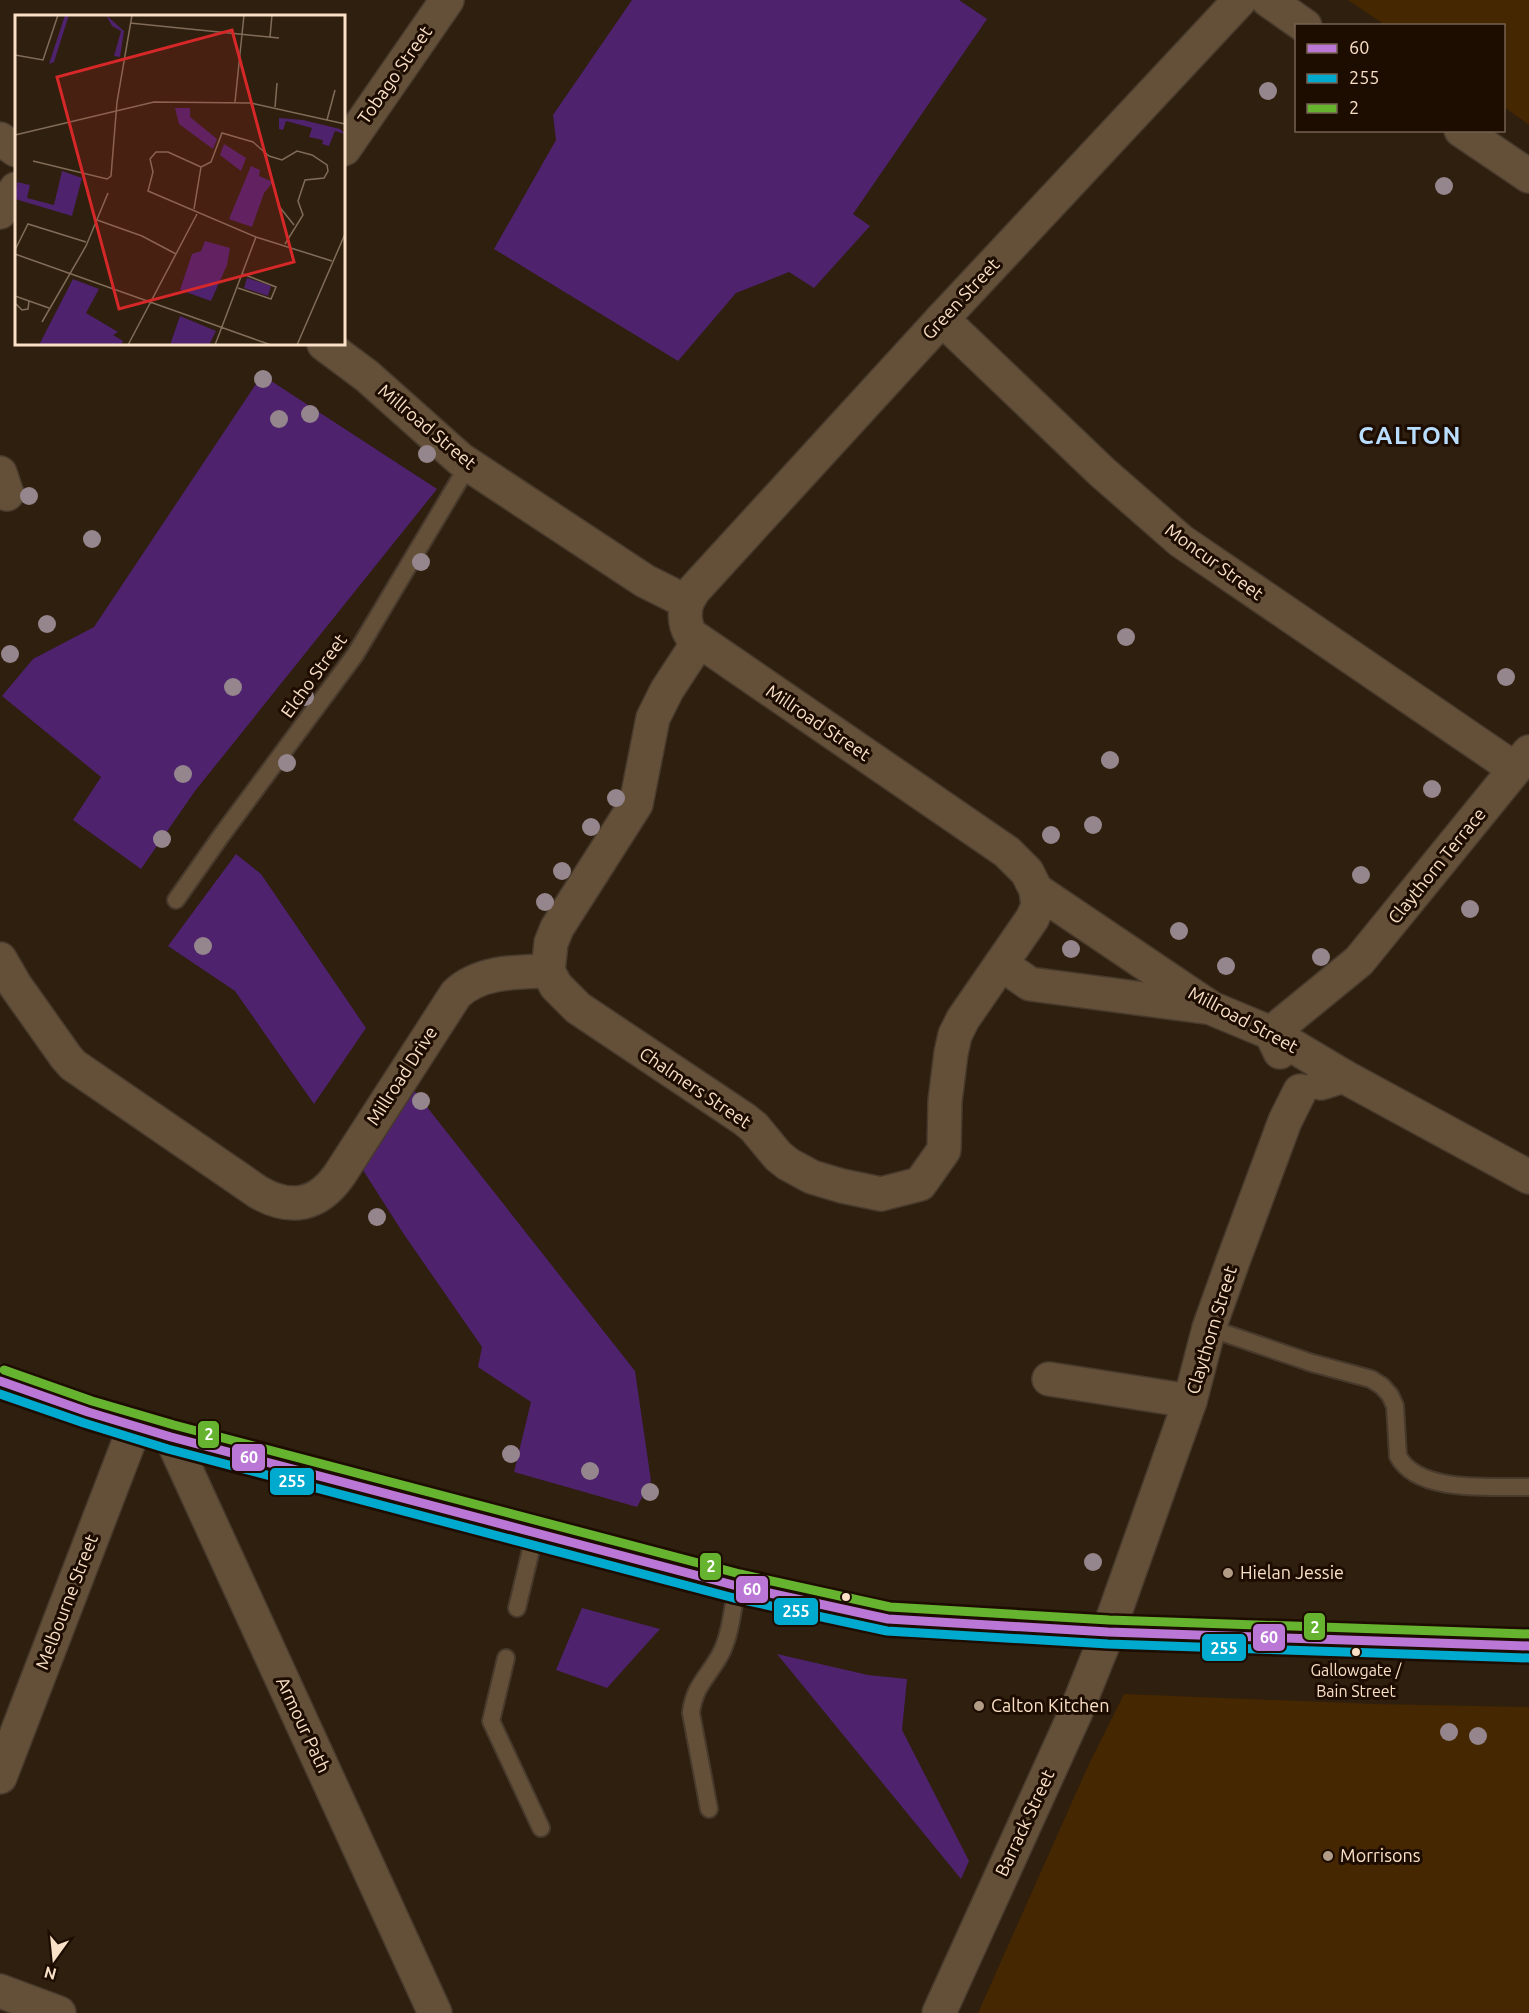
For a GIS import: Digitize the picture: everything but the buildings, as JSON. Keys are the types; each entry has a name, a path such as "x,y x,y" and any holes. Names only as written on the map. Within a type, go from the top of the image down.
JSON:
{"main road":[{"path":"0,1381 171,1437 737,1586 888,1619 1108,1632 1529,1646"}],"street":[{"name":"Green Street","path":"687,602 694,590 942,319 1240,0"},
{"path":"1268,0 1302,24"},
{"name":"Tobago Street","path":"345,147 438,3"},
{"path":"1464,132 1529,176"},
{"path":"0,139 15,149"},
{"path":"0,212 15,190"},
{"name":"Moncur Street","path":"942,319 1102,472 1181,541 1522,761"},
{"name":"Millroad Street","path":"325,345 367,376 469,464 645,581 687,602 685,611 687,628 691,635 1007,852 1027,872 1036,890 1211,1008 1271,1033 1343,1076 1529,1177"},
{"path":"548,971 551,943 557,928 636,804 650,728 657,709 699,641"},
{"name":"Claythorn Terrace","path":"1271,1033 1359,961 1522,761"},
{"name":"Chalmers Street","path":"548,971 556,986 578,1008 744,1119 788,1164 826,1182 881,1194 920,1184 944,1150 945,1101 955,1035 963,1019 1035,912 1038,906 1036,890"},
{"name":"Millroad Drive","path":"0,959 15,985 73,1065 267,1197 283,1203 312,1200 334,1183 402,1075 451,1001 463,987 491,976 515,972 548,971"},
{"path":"1001,964 1030,984 1211,1008"},
{"path":"1271,1033 1300,1091 1343,1076"},
{"name":"Claythorn Street","path":"1108,1632 1190,1401 1209,1328 1285,1121 1300,1091"},
{"path":"1049,1379 1190,1401"},
{"name":"Melbourne Street","path":"0,1777 135,1426"},
{"name":"Armour Path","path":"171,1437 435,2013"},
{"name":"Barrack Street","path":"939,2013 1075,1714 1108,1632"},
{"path":"0,1991 59,2013"}],"lane":[{"name":"Elcho Street","path":"176,900 355,655 469,464"},
{"path":"1209,1328 1312,1364 1371,1379 1382,1386 1390,1395 1395,1406 1398,1456 1402,1463 1421,1477 1448,1485 1529,1487"},
{"path":"518,1608 535,1533"},
{"path":"709,1809 691,1713 692,1701 697,1688 721,1654 737,1586"},
{"path":"506,1658 491,1721 541,1828"}],"shaded area":[{"path":"632,0 959,0 987,19 853,214 870,226 814,288 789,272 736,293 678,361 494,249 556,140 553,115"},
{"path":"1348,0 1529,0 1529,125 1505,108 1505,24 1384,24"},
{"path":"262,375 437,489 195,791 141,869 73,820 101,777 2,696 33,659 94,627"},
{"path":"236,854 261,874 366,1028 314,1104 235,991 168,946"},
{"path":"412,1088 635,1371 651,1481 637,1507 514,1472 531,1402 478,1367 482,1347 403,1233 361,1167"},
{"path":"582,1608 660,1629 607,1688 556,1670"},
{"path":"777,1654 868,1675 907,1679 902,1730 969,1861 961,1879"},
{"name":"Morrisons","path":"1124,1694 1375,1704 1529,1707 1529,2013 978,2013 1088,1766"}],"transit line":[{"name":"2","path":"4,1370 92,1401 174,1425 740,1574 890,1607 1109,1620 1529,1634"},
{"name":"60","path":"0,1381 88,1412 171,1437 737,1586 888,1619 1108,1632 1529,1646"},
{"name":"255","path":"0,1394 168,1449 734,1598 887,1631 1108,1644 1529,1658"}],"place":[{"name":"Hielan Jessie","path":"1228,1573"},
{"name":"Gallowgate / Bain Street","path":"1356,1652"},
{"name":"Calton Kitchen","path":"979,1706"},
{"name":"Morrisons","path":"1328,1856"}],"district":[{"name":"CALTON","path":"1410,436"}]}
